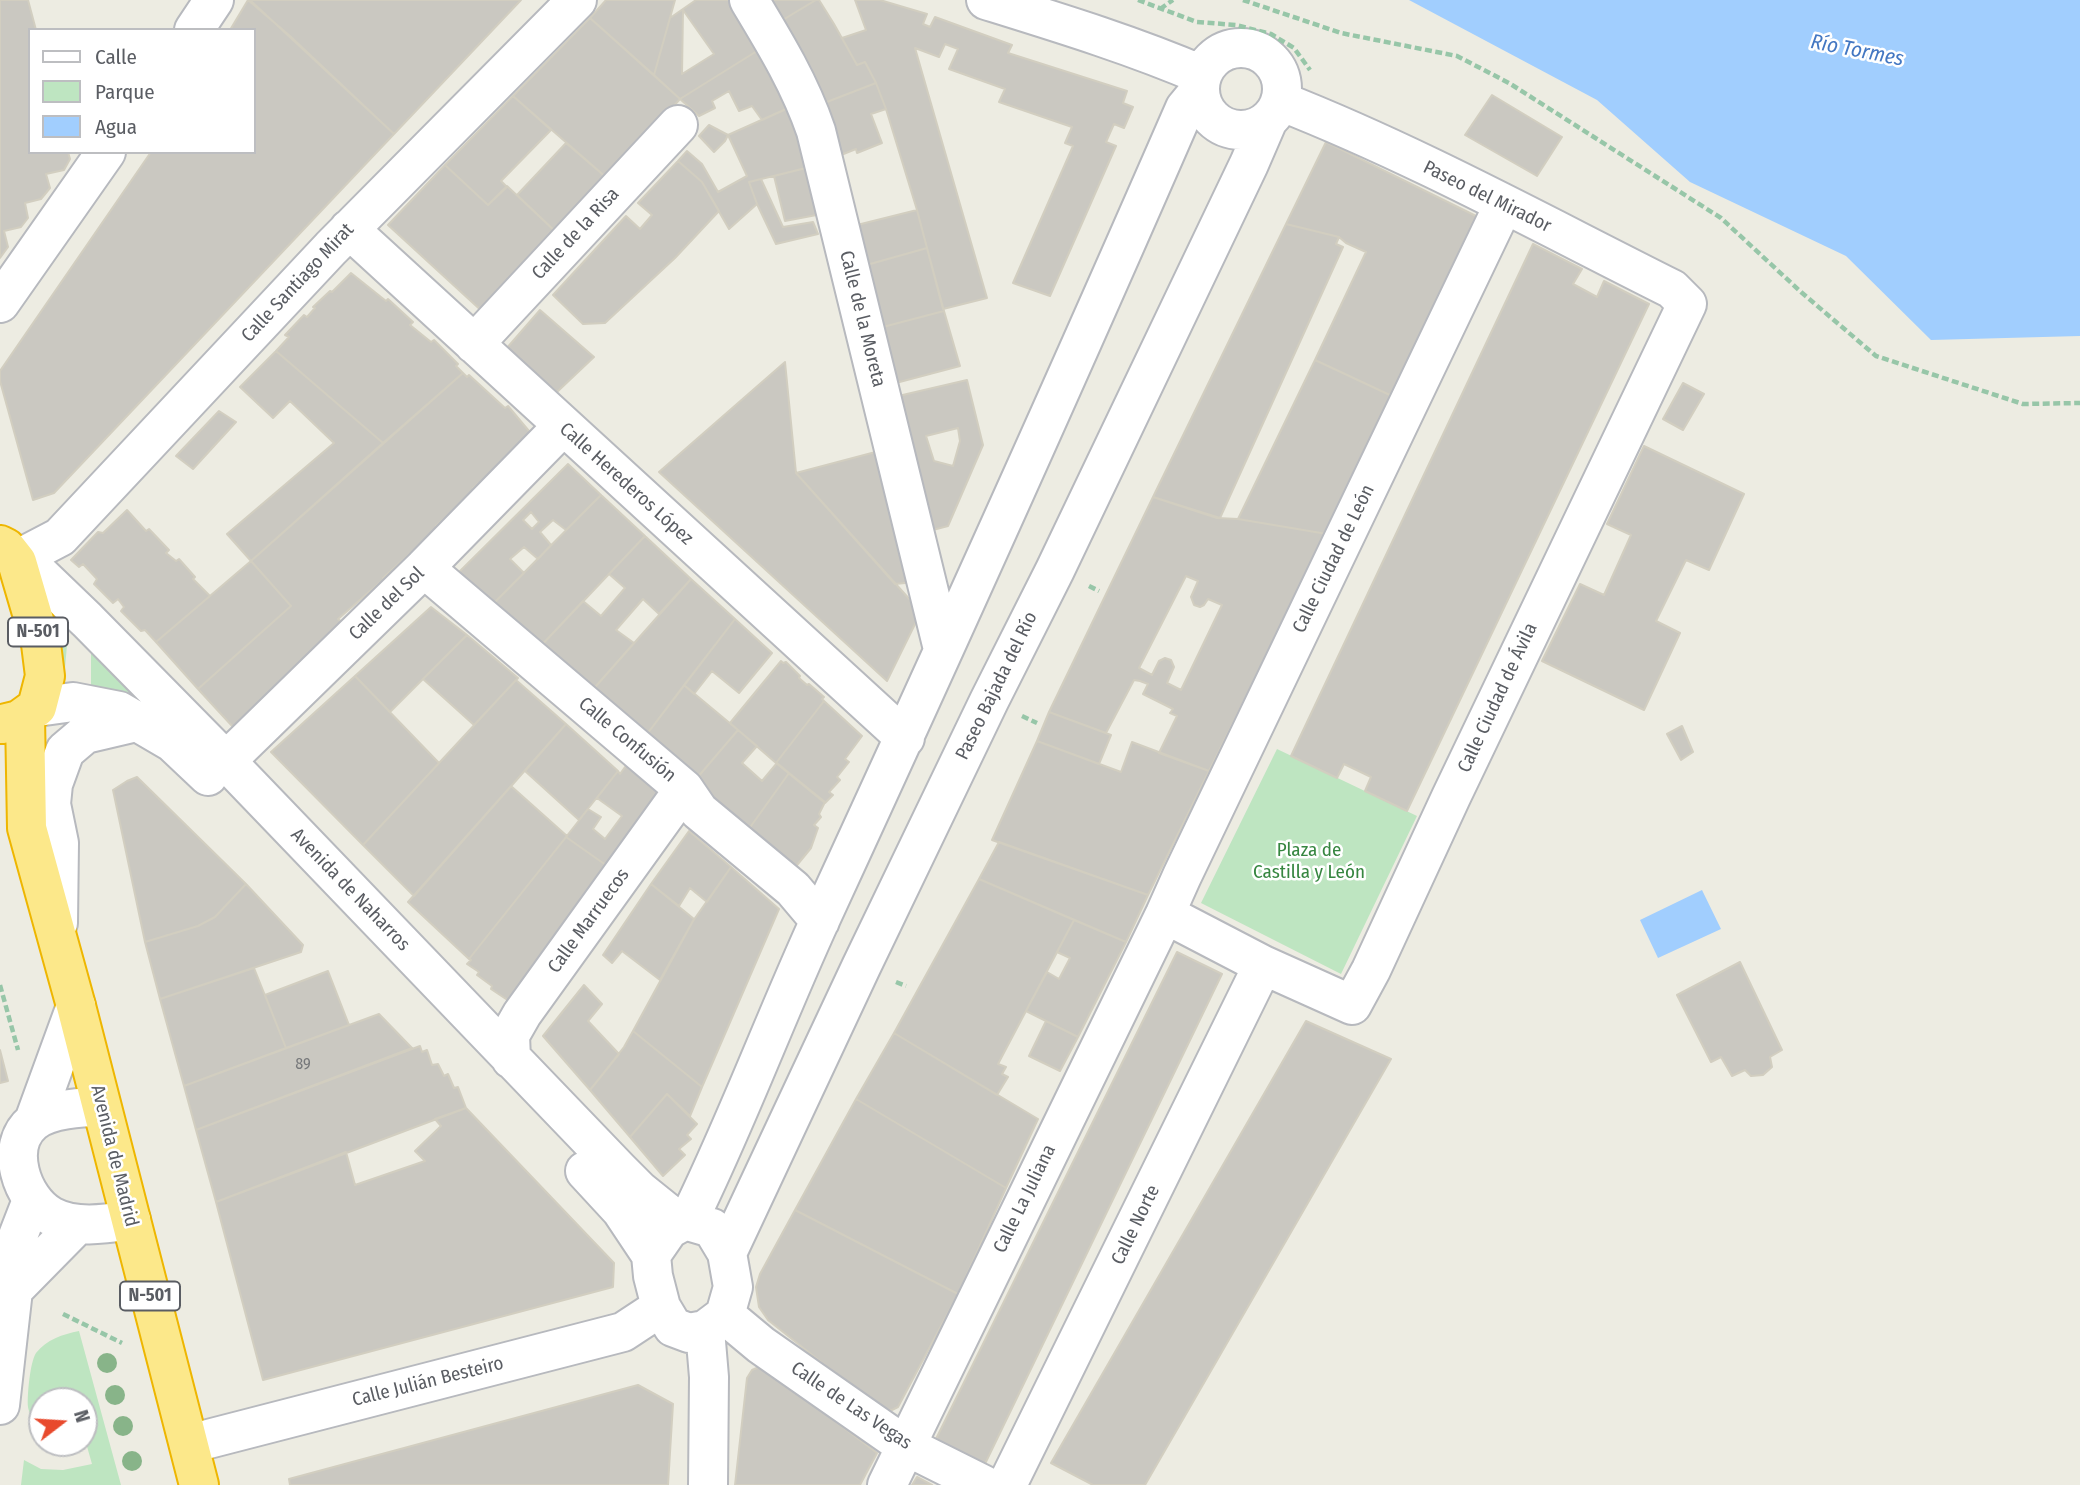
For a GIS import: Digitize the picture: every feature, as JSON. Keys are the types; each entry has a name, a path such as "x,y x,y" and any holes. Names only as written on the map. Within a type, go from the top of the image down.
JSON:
{"highway":[{"name":"N-501","path":"8,549 41,645 45,676 42,692 21,716"},
{"name":"Avenida de Madrid","path":"21,716 27,828 76,1006 199,1485"},
{"name":"Avenida de Madrid","path":"0,783 27,828"}],"street":[{"path":"195,28 214,0"},
{"name":"Calle Santiago Mirat","path":"8,549 60,537 349,229 577,0"},
{"name":"Calle de la Moreta","path":"749,0 788,64 806,101 816,131 943,649"},
{"path":"986,0 1136,47 1201,83"},
{"path":"715,1323 689,1333 673,1327 661,1307 651,1255 669,1229 684,1222 714,1168 820,921 995,540 1185,108 1201,83 1210,61 1222,52 1238,47 1254,49 1268,57 1277,70 1282,85 1274,110 1255,128 1240,130 1225,127 1212,119 1204,106 1201,83"},
{"name":"Paseo del Mirador","path":"1274,110 1339,124 1672,289 1687,304"},
{"name":"Paseo Bajada del Río","path":"727,1253 861,967 1274,110"},
{"name":"Calle de la Risa","path":"474,344 678,125"},
{"path":"0,303 105,154"},
{"name":"Calle Ciudad de León","path":"1165,914 1504,204"},
{"name":"Calle Herederos López","path":"349,229 905,738"},
{"name":"Calle Ciudad de Ávila","path":"1264,965 1352,1005 1687,304"},
{"name":"Calle del Sol","path":"215,766 424,568 563,426"},
{"name":"Avenida de Naharros","path":"8,549 69,602 215,766 621,1210 651,1255"},
{"name":"Calle Confusión","path":"424,568 684,789 699,811 793,889 820,921"},
{"name":"Avenida de Naharros","path":"21,716 73,702 119,711 215,766 511,1059 639,1191 684,1222"},
{"path":"58,946 60,843 51,804 53,784 65,751 85,734 136,722"},
{"name":"Calle Marruecos","path":"511,1059 510,1035 522,1014 684,789"},
{"path":"1165,914 1264,965"},
{"name":"Calle La Juliana","path":"887,1485 904,1445 1165,914"},
{"name":"Calle Norte","path":"1006,1485 1264,965"},
{"path":"76,1006 18,1143 21,1177 32,1200 51,1216 78,1224 131,1220"},
{"path":"18,1143 55,1112 101,1107"},
{"path":"0,1405 13,1290 13,1249 32,1200"},
{"path":"684,1222 712,1228 727,1253 733,1287 715,1323 709,1377 708,1485"},
{"path":"13,1290 78,1224"},
{"name":"Calle Julián Besteiro","path":"189,1444 623,1332 661,1307"},
{"name":"Calle de Las Vegas","path":"715,1323 761,1345 904,1445 984,1485"}],"path":[{"path":"1159,9 1173,0"},
{"path":"1243,0 1341,33 1457,56 1509,83 1721,218 1801,292 1877,356 2023,404 2080,403"},
{"path":"0,985 20,1057"},
{"path":"63,1314 123,1343"}],"green space":[{"path":"46,600 69,622 63,691"},
{"path":"91,649 162,711 91,689"},
{"name":"Plaza de Castilla y León","path":"1277,749 1417,816 1341,974 1201,903"},
{"path":"79,1331 94,1387 29,1387 36,1353 45,1344"},
{"path":"98,1401 121,1485 21,1485 24,1460 41,1469 63,1470 92,1464 90,1457 98,1457"}],"water":[{"name":"Río Tormes","path":"1409,0 2080,0 2080,336 1931,340 1846,256 1690,182 1597,100"},
{"path":"1702,890 1721,929 1658,958 1640,920"}],"building":[{"path":"0,0 28,0 35,28 28,28 28,154 69,154 70,159 64,170 46,174 50,188 41,199 25,203 28,218 21,227 4,231 8,247 0,258"},
{"path":"248,0 394,134 54,493 33,500 0,381 0,371 150,154 256,154 256,28 231,28"},
{"path":"250,0 521,0 394,134"},
{"path":"606,0 675,0 654,75 590,18"},
{"path":"696,0 736,0 765,46 680,99 654,75 670,18","holes":["683,10 714,54 682,74"]},
{"path":"762,0 816,0 776,24"},
{"path":"819,0 857,65 865,62 876,83 819,105 776,24"},
{"path":"855,0 880,0 927,14 923,24 930,27 935,17 1012,45 1008,53 1127,91 1123,103 1133,107 1124,128 1114,124 1106,142 1116,146 1050,296 1013,283 1073,146 1065,143 1072,127 999,102 1005,89 949,69 958,49 945,44 939,57 915,48 987,298 943,309 917,210 886,109 865,62 857,65 842,38 866,30"},
{"path":"590,18 680,99 608,179 513,96"},
{"path":"765,46 795,105 762,120 752,106 739,111 729,91 712,101 715,108 699,116 680,99"},
{"path":"876,83 886,109 871,114 882,143 857,153 856,149 836,157 819,105"},
{"path":"1492,95 1562,137 1537,176 1465,135"},
{"path":"513,96 551,130 501,181 507,187 488,205 445,165"},
{"path":"795,105 810,167 749,182 757,204 729,229 702,182 678,161 687,151 702,164 718,192 747,176 728,135"},
{"path":"709,125 728,135 714,152 699,136"},
{"path":"1326,142 1476,216 1392,396 1315,360 1366,252 1339,237 1286,224"},
{"path":"566,143 608,179 558,234 517,195"},
{"path":"678,161 702,182 719,211 675,258 605,323 583,324 553,295 626,216 640,229 652,215 638,203"},
{"path":"445,165 488,205 507,186 558,234 485,314 388,225"},
{"path":"810,167 827,213 785,221 774,176"},
{"path":"761,179 783,227 813,222 818,234 776,244 749,182"},
{"path":"917,210 927,248 863,266 853,226"},
{"path":"1286,224 1339,237 1336,244 1343,247 1220,518 1153,497"},
{"path":"1533,244 1582,269 1573,284 1597,297 1604,281 1649,304 1407,811 1365,791 1371,777 1344,764 1337,778 1291,756"},
{"path":"927,248 944,311 879,328 863,266"},
{"path":"351,273 386,301 388,299 413,322 410,325 431,342 434,340 458,364 456,366 463,373 383,443 276,351 289,337 285,335 304,315 307,317 315,308 313,307"},
{"path":"540,310 594,357 557,392 506,349"},
{"path":"944,311 960,366 892,384 879,328"},
{"path":"276,351 383,443 251,561 227,534 334,443 290,401 273,418 240,387"},
{"path":"1315,360 1392,396 1327,534 1238,519"},
{"path":"785,362 796,473 921,612 887,681 659,472"},
{"path":"463,373 467,377 469,375 505,408 508,406 534,437 473,488 474,491 436,526 438,528 338,619 342,622 233,727 198,689 291,606 251,561"},
{"path":"967,380 983,445 948,526 929,531 894,397","holes":["958,428 960,441 953,466 934,461 926,436"]},
{"path":"1683,383 1704,394 1683,430 1663,419"},
{"path":"219,411 236,422 193,469 176,456"},
{"path":"1644,446 1744,494 1709,570 1686,560 1656,621 1680,633 1644,710 1542,661 1580,584 1604,595 1631,535 1607,524"},
{"path":"883,450 915,582 895,584 796,473"},
{"path":"568,464 601,495 566,530 553,520 540,532 551,545 538,559 524,547 510,559 524,573 489,608 453,578","holes":["531,512 539,522 532,529 523,520"]},
{"path":"601,495 645,536 538,649 489,608"},
{"path":"1153,497 1217,518 1327,534 1209,771 1159,753 1177,716 1170,713 1173,709 1143,694 1148,684 1140,681 1134,680 1106,733 1049,712","holes":["1186,576 1198,581 1191,597 1194,605 1200,607 1208,599 1222,605 1181,690 1167,683 1174,667 1171,660 1165,658 1159,661 1152,675 1139,668"]},
{"path":"127,510 146,531 149,529 169,550 166,553 176,561 179,559 195,577 193,579 210,596 156,642 121,611 124,607 118,599 113,603 94,584 97,579 83,564 79,567 71,560 98,532 103,533"},
{"path":"645,536 691,579 659,614 643,599 616,630 634,643 589,694 538,649 583,601 601,616 625,588 609,574"},
{"path":"251,561 291,606 198,689 156,642"},
{"path":"691,579 735,619 641,742 589,694"},
{"path":"431,607 467,635 390,712 355,676"},
{"path":"735,619 772,653 739,693 712,671 694,694 684,685"},
{"path":"467,635 518,678 474,725 423,679"},
{"path":"781,661 786,662 799,678 824,697 824,701 776,763 730,723"},
{"path":"355,676 439,763 363,845 271,752"},
{"path":"516,680 566,724 414,896 363,845"},
{"path":"684,685 738,730 691,785 641,742"},
{"path":"824,701 862,736 845,759 849,762 837,777 840,780 829,792 833,795 825,803 776,763"},
{"path":"1049,712 1111,735 1099,764 1037,741"},
{"path":"566,724 618,771 579,820 525,771"},
{"path":"1682,726 1693,752 1681,760 1667,734"},
{"path":"738,730 757,746 742,763 762,781 777,763 789,773 746,833 691,785"},
{"path":"1037,741 1121,772 1132,742 1209,771 1148,895 992,840"},
{"path":"633,756 669,785 610,868 566,837 588,809 601,817 593,829 605,839 622,816 597,798"},
{"path":"789,773 825,802 819,814 821,817 814,825 818,828 811,848 793,870 746,833"},
{"path":"137,777 246,884 215,917 198,926 145,942 113,790"},
{"path":"511,786 567,836 469,959 408,902"},
{"path":"689,831 731,867 707,902 690,888 679,906 651,884"},
{"path":"566,837 610,868 512,1003 491,989 492,986 477,975 479,972 467,964"},
{"path":"999,842 1148,895 1126,942 979,879"},
{"path":"731,867 779,909 702,1087 633,1031 693,921"},
{"path":"979,879 1074,920 998,1064 1006,1067 1002,1074 1008,1077 997,1095 894,1033"},
{"path":"246,884 303,945 301,952 160,999 145,942 198,926 215,917"},
{"path":"651,884 694,919 660,980 622,951 612,963 603,955"},
{"path":"1074,920 1126,942 1078,1037 1026,1011 1047,972 1059,979 1070,958 1057,952"},
{"path":"1177,952 1222,974 983,1468 933,1445"},
{"path":"1740,962 1782,1050 1770,1057 1772,1067 1763,1075 1751,1076 1745,1070 1732,1076 1721,1057 1711,1062 1677,995"},
{"path":"254,968 286,1048 184,1086 160,999"},
{"path":"328,971 349,1025 286,1048 265,995"},
{"path":"584,985 602,1004 588,1021 619,1054 590,1090 543,1036"},
{"path":"379,1014 412,1048 196,1130 184,1086"},
{"path":"1046,1021 1078,1037 1060,1071 1029,1056"},
{"path":"1306,1021 1391,1059 1145,1485 1093,1485 1051,1463"},
{"path":"633,1031 702,1087 690,1116 667,1094 630,1137 590,1090 624,1047"},
{"path":"894,1033 1038,1119 1006,1188 856,1099"},
{"path":"420,1046 422,1052 427,1050 432,1065 438,1064 444,1076 448,1074 454,1088 458,1087 466,1108 216,1202 196,1130"},
{"path":"0,1050 8,1081 0,1083"},
{"path":"667,1094 697,1124 687,1135 691,1139 679,1149 685,1155 663,1176 630,1137"},
{"path":"856,1099 1006,1188 958,1294 795,1210"},
{"path":"466,1108 614,1263 613,1287 263,1380 216,1202 346,1152 355,1185 425,1161 415,1151 441,1126 435,1119"},
{"path":"795,1210 958,1294 898,1407 885,1409 768,1320 759,1307 756,1287 760,1274"},
{"path":"759,1367 766,1369 877,1453 860,1485 735,1485 747,1378 752,1370"},
{"path":"638,1385 673,1404 668,1485 290,1485 289,1479"},
{"path":"917,1477 932,1485 912,1485"}]}
